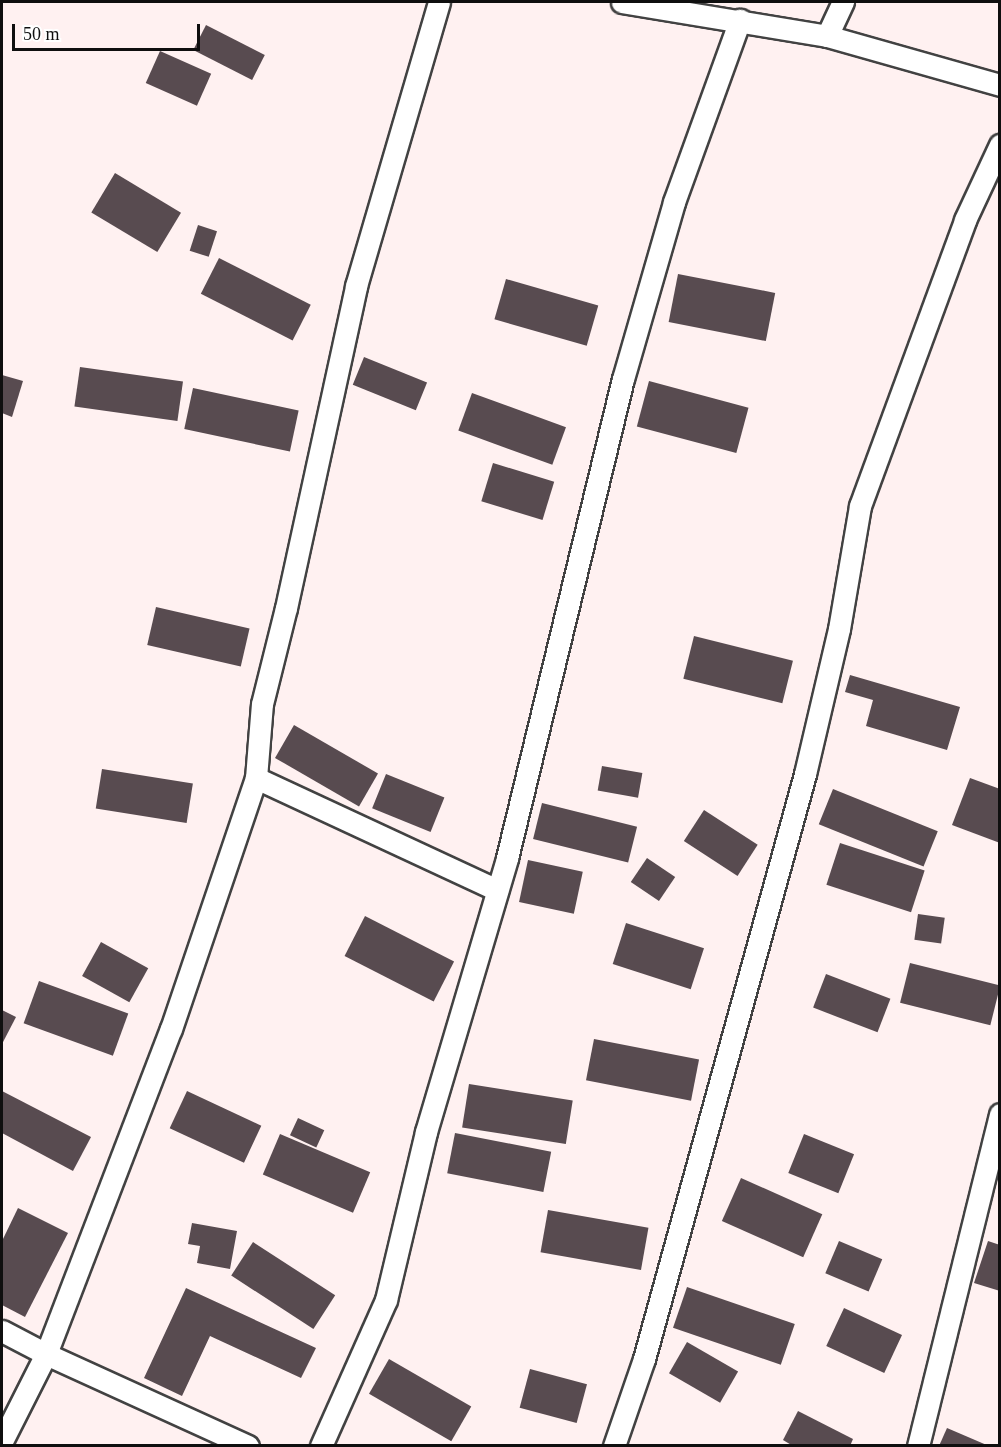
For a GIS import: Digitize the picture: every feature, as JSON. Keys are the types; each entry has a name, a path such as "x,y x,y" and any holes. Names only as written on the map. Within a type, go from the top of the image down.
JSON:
{"street":[{"path":"2,1441 46,1354 171,1029 256,778 262,704 286,608 356,286 439,2"},
{"path":"622,2 827,36 999,85"},
{"path":"827,36 843,2"},
{"path":"321,1446 386,1300 426,1132 497,890 623,379 674,202 740,20"},
{"path":"614,1446 644,1359 805,774 839,629 860,506 965,220 999,145"},
{"path":"256,778 497,890"},
{"path":"918,1446 999,1114"},
{"path":"2,1331 46,1354 248,1446"}],"building":[{"path":"206,25 265,55 252,80 193,50"},
{"path":"160,51 211,74 197,106 146,83"},
{"path":"115,173 181,213 157,252 91,212"},
{"path":"198,225 217,231 209,257 190,251"},
{"path":"219,258 311,305 293,340 201,294"},
{"path":"678,274 775,293 766,341 669,322"},
{"path":"506,279 598,305 587,346 494,319"},
{"path":"364,357 427,382 416,410 353,385"},
{"path":"80,367 183,381 177,421 74,407"},
{"path":"2,375 23,381 12,417 2,413"},
{"path":"649,381 748,408 736,453 637,426"},
{"path":"193,388 299,410 290,452 184,429"},
{"path":"472,393 566,427 552,465 458,431"},
{"path":"493,463 554,482 543,520 481,501"},
{"path":"156,607 250,629 241,667 147,645"},
{"path":"694,636 793,661 782,703 683,679"},
{"path":"850,675 960,707 947,750 866,726 873,700 845,692"},
{"path":"294,725 378,774 359,806 275,758"},
{"path":"602,766 642,773 638,798 598,791"},
{"path":"102,769 193,783 187,823 96,809"},
{"path":"386,774 444,798 431,832 372,808"},
{"path":"970,778 1000,789 1000,843 952,825"},
{"path":"833,789 938,831 924,867 819,824"},
{"path":"542,803 637,827 628,863 533,839"},
{"path":"704,810 758,845 738,876 684,841"},
{"path":"840,843 925,871 911,912 826,885"},
{"path":"647,858 675,877 659,901 631,882"},
{"path":"528,860 583,872 574,914 519,902"},
{"path":"918,914 945,918 941,944 914,940"},
{"path":"365,916 454,961 434,1001 345,956"},
{"path":"626,923 704,948 691,989 613,964"},
{"path":"101,942 148,968 129,1002 82,976"},
{"path":"910,963 1000,985 990,1025 900,1003"},
{"path":"826,974 890,999 878,1032 813,1008"},
{"path":"39,981 128,1013 113,1056 24,1023"},
{"path":"2,1010 16,1017 2,1044"},
{"path":"594,1039 699,1059 691,1101 586,1080"},
{"path":"469,1084 573,1100 566,1144 462,1127"},
{"path":"2,1091 91,1137 73,1171 2,1133"},
{"path":"187,1091 261,1126 244,1163 170,1128"},
{"path":"298,1118 324,1130 316,1147 290,1135"},
{"path":"455,1133 551,1152 543,1192 447,1173"},
{"path":"280,1134 370,1172 353,1213 263,1175"},
{"path":"804,1134 854,1154 838,1193 788,1173"},
{"path":"741,1178 822,1214 803,1257 722,1221"},
{"path":"18,1208 68,1233 25,1317 2,1305 2,1241"},
{"path":"548,1210 648,1228 641,1270 541,1252"},
{"path":"192,1223 237,1231 230,1269 197,1263 200,1246 188,1244"},
{"path":"839,1241 882,1259 869,1292 825,1273"},
{"path":"988,1241 1000,1245 1000,1291 974,1283"},
{"path":"253,1242 335,1295 313,1329 231,1276"},
{"path":"687,1287 795,1324 781,1365 673,1328"},
{"path":"186,1288 316,1348 301,1378 210,1336 182,1396 144,1378"},
{"path":"844,1308 902,1335 884,1373 826,1346"},
{"path":"687,1342 738,1372 720,1403 669,1373"},
{"path":"389,1359 471,1406 451,1441 369,1394"},
{"path":"530,1369 587,1384 577,1423 520,1408"},
{"path":"798,1411 853,1439 850,1446 793,1446 783,1440"},
{"path":"947,1428 989,1446 939,1446"}]}
